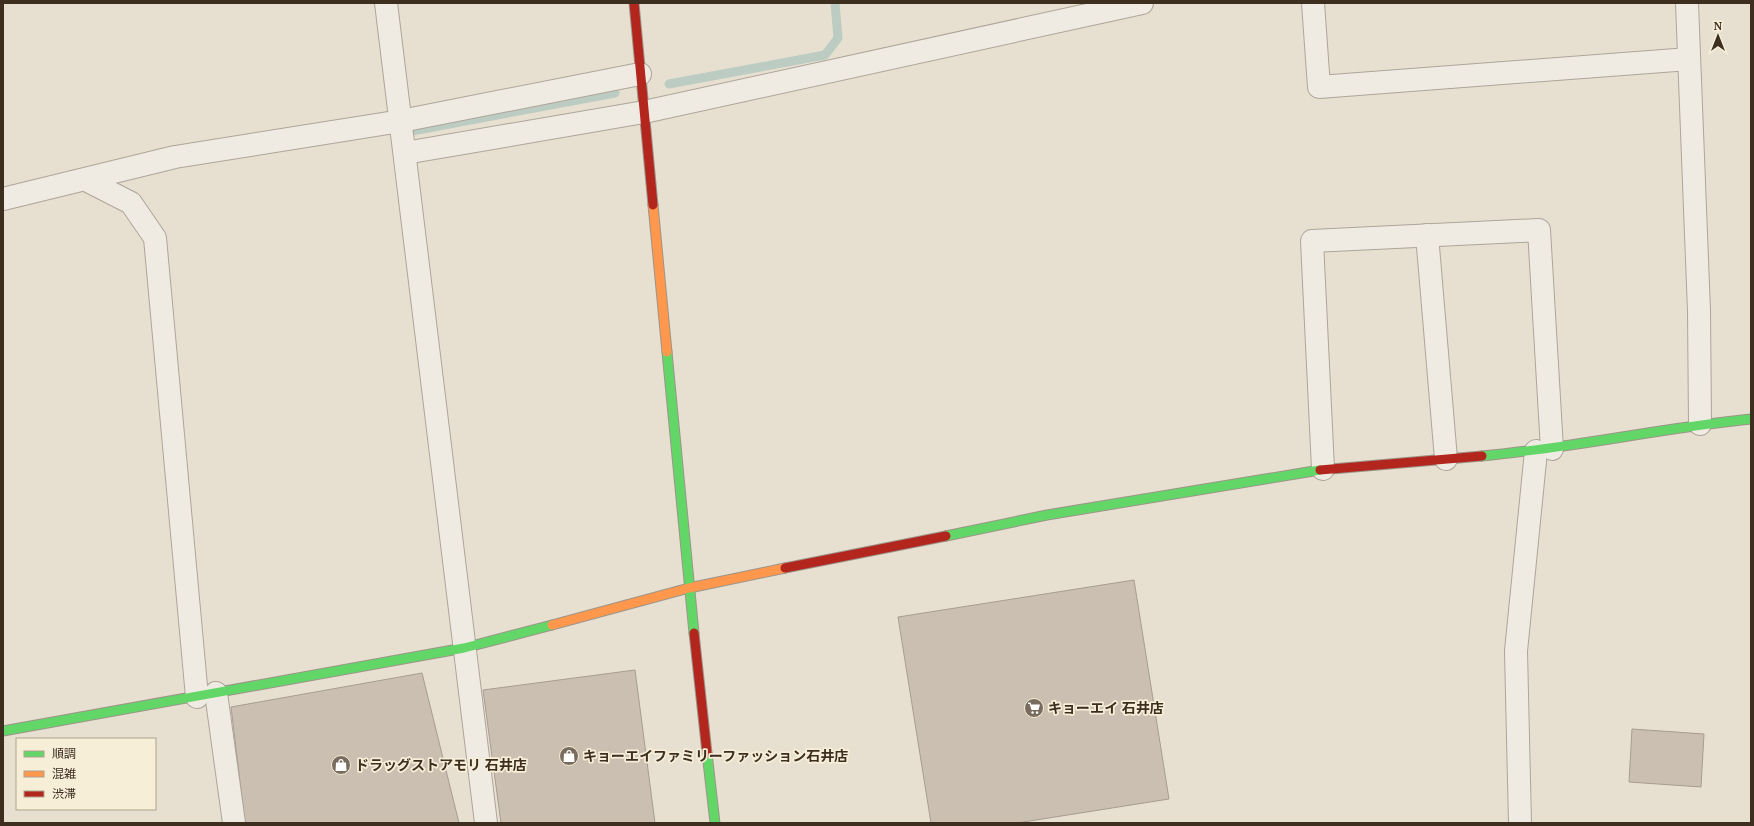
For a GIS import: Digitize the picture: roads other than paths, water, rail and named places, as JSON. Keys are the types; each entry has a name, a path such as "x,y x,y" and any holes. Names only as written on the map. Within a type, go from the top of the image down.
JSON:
{"street":[{"path":"386,3 486,823"},
{"path":"634,3 689,588 715,823"},
{"path":"405,153 644,112 1142,3"},
{"path":"1314,3 1319,87 1689,59"},
{"path":"1687,3 1699,311 1700,424"},
{"path":"3,199 86,180 175,157 401,121 640,74"},
{"path":"86,180 131,203 155,238 207,695 234,823"},
{"path":"1323,469 1312,241 1538,230 1544,450 1516,650 1520,823"},
{"path":"1427,235 1446,459"},
{"path":"3,730 207,695 464,648 689,588 1047,515 1323,469 1544,450 1700,424 1751,419"}],"waterway":[{"path":"669,84 825,55 838,38 835,3"},
{"path":"412,131 615,93"}],"place":[{"name":"キョーエイ 石井店","path":"1034,708"},
{"name":"キョーエイファミリーファッション石井店","path":"569,756"},
{"name":"ドラッグストアモリ 石井店","path":"341,765"}]}
